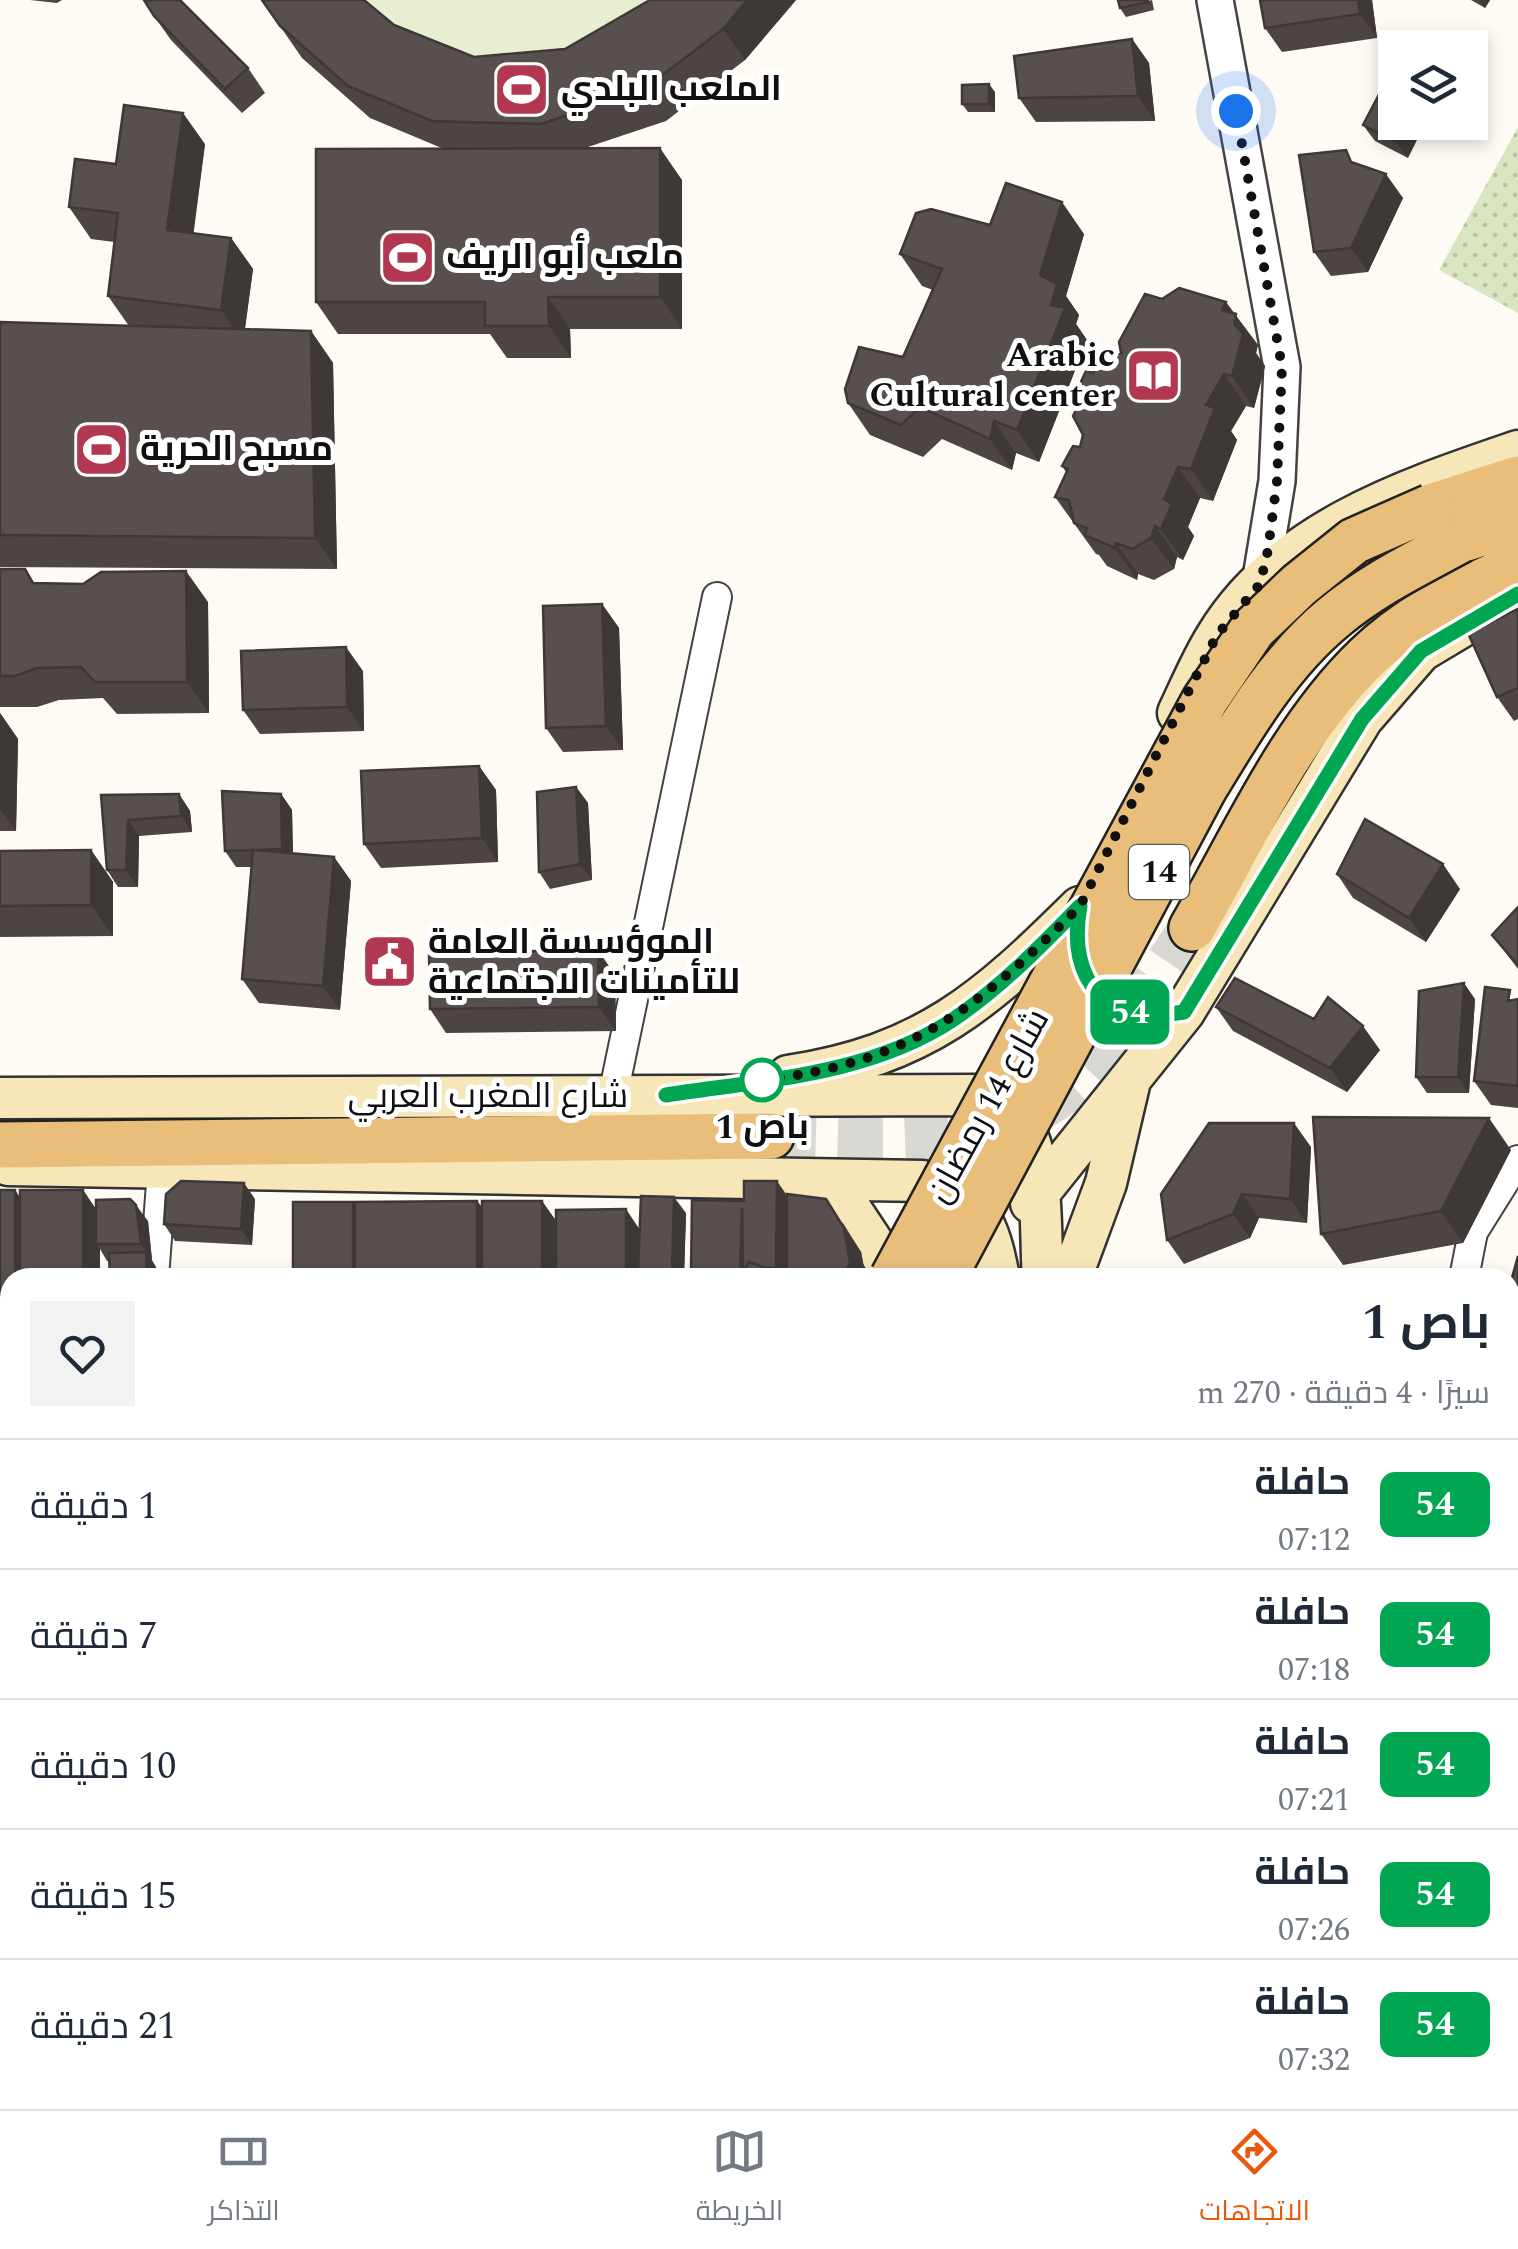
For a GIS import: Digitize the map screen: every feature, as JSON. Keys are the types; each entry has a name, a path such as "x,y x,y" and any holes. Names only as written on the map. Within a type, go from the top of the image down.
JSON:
{"main road":[{"path":"889,1268 923,1181 976,1096 1080,906 1217,635 1260,584 1315,537 1374,504 1518,451"},
{"name":"شارع 14 رمضان","path":"947,1268 1203,790 1248,718 1296,655 1332,618 1445,524 1518,478"},
{"name":"شارع 14 رمضان","path":"890,1268 1196,716 1253,628 1354,541 1445,524 1518,522"},
{"path":"1192,928 1298,745 1366,657 1422,613 1518,566"},
{"path":"994,1268 1037,1194 1184,1012 1362,719 1421,651 1518,594"},
{"path":"1080,906 1074,937 1080,968 1098,994 1123,1011 1153,1018 1184,1012"},
{"path":"666,1095 829,1070 914,1042 1006,980 1080,906"},
{"path":"1075,1268 1106,1183 1129,1084"},
{"path":"976,1096 1004,1106 1022,1124 1035,1154 1041,1268"},
{"name":"شارع المغرب العربي","path":"0,1098 976,1096"},
{"path":"0,1145 770,1136"},
{"path":"0,1164 162,1170 923,1181 942,1185 974,1205 985,1220 992,1268"},
{"path":"832,1181 884,1268"}],"street":[{"path":"1215,0 1282,367 1277,481 1260,584"},
{"path":"613,1095 716,597"},
{"path":"1466,1268 1474,1232 1518,1160"},
{"path":"155,1268 162,1170"}],"green space":[{"name":"الملعب البلدي","path":"262,0 796,0 745,60 666,121 454,153 370,118"},
{"path":"1518,127 1518,313 1439,270"}],"building":[{"path":"144,0 180,0 248,68 225,89 154,16"},
{"path":"262,0 364,0 394,25 474,57 565,49 650,0 747,0 723,29 644,89 541,124 432,121 348,86 280,26"},
{"path":"1118,0 1148,0 1148,2 1120,8"},
{"path":"1260,0 1358,0 1360,14 1265,28"},
{"path":"1132,39 1138,96 1019,98 1014,56"},
{"path":"989,84 989,104 962,104 962,85"},
{"path":"1378,96 1378,133 1363,125"},
{"path":"124,105 183,113 167,230 231,238 221,310 108,296 118,213 69,207 75,159 116,164"},
{"path":"660,148 660,297 548,297 549,326 485,326 485,302 316,302 316,149"},
{"path":"1346,150 1351,162 1386,174 1351,248 1314,252 1299,155"},
{"path":"1006,183 1062,202 1040,275 1057,284 1051,305 1065,308 1017,430 994,421 990,439 920,407 901,425 848,403 845,389 859,347 903,357 942,269 900,254 916,213 931,209 990,225"},
{"path":"1179,288 1226,302 1222,310 1236,314 1234,324 1243,334 1232,376 1224,374 1206,405 1215,408 1191,469 1178,467 1164,499 1172,504 1161,529 1155,526 1151,538 1132,549 1116,543 1115,548 1085,535 1087,528 1074,523 1069,500 1055,497 1068,469 1062,466 1073,446 1080,447 1083,435 1073,416 1079,404 1073,399 1086,371 1093,373 1098,359 1121,353 1119,342 1145,294 1162,299"},
{"path":"0,322 311,331 315,538 0,535"},
{"path":"0,569 25,569 33,583 83,584 101,572 186,571 187,682 95,682 81,667 37,668 15,676 0,676"},
{"path":"602,604 606,726 546,728 543,606"},
{"path":"1518,609 1518,688 1497,697 1468,633"},
{"path":"346,647 347,707 243,710 241,651"},
{"path":"479,766 482,838 364,844 361,771"},
{"path":"576,787 580,864 539,872 537,792"},
{"path":"222,791 281,794 282,849 225,851"},
{"path":"179,794 181,816 128,820 126,870 107,870 101,795"},
{"path":"1365,819 1443,864 1409,918 1337,874"},
{"path":"91,850 91,905 0,906 0,851"},
{"path":"253,850 334,857 323,986 242,979"},
{"path":"1518,907 1518,965 1492,935"},
{"path":"598,950 599,1007 430,1009 429,953"},
{"path":"1235,978 1314,1019 1328,997 1363,1026 1330,1068 1216,1007"},
{"path":"1464,983 1458,1077 1416,1077 1419,991"},
{"path":"1485,987 1510,990 1508,1001 1518,999 1518,1086 1474,1081"},
{"path":"1313,1117 1489,1118 1441,1211 1321,1234"},
{"path":"1209,1123 1294,1123 1290,1199 1242,1194 1233,1214 1167,1240 1161,1194"},
{"path":"181,1181 244,1183 241,1229 164,1224 166,1194"},
{"path":"744,1181 777,1181 776,1268 749,1262 743,1268 742,1208 740,1268 691,1268 692,1200 744,1201"},
{"path":"0,1190 15,1190 15,1268 0,1268"},
{"path":"20,1190 83,1190 83,1268 20,1268"},
{"path":"787,1194 826,1199 844,1228 850,1263 847,1268 787,1268"},
{"path":"641,1196 674,1197 672,1268 638,1268"},
{"path":"130,1199 136,1205 141,1244 96,1244 96,1200"},
{"path":"477,1201 477,1268 355,1268 355,1202"},
{"path":"482,1201 542,1201 542,1268 482,1268"},
{"path":"293,1202 353,1202 353,1268 293,1268"},
{"path":"626,1209 626,1268 556,1268 556,1210"},
{"path":"146,1252 147,1268 110,1268 109,1253"}],"tunnel":[{"path":"771,1136 936,1136 1016,1119 1051,1101 1083,1075 1127,1022 1192,928"}],"bus line":[{"name":"54","path":"666,1095 829,1070 914,1042 1006,980 1080,906 1074,937 1080,968 1098,994 1123,1011 1153,1018 1184,1012 1362,719 1421,651 1518,594"}],"place":[{"name":"الملعب البلدي","path":"522,89"},
{"name":"ملعب أبو الريف","path":"407,257"},
{"name":"Arabic Cultural center","path":"1154,375"},
{"name":"مسبح الحرية","path":"101,449"},
{"name":"الموؤسسة العامة للتأمينات الاجتماعية","path":"389,962"},
{"name":"باص 1","path":"762,1080"}],"route":[{"path":"762,1080 829,1070 914,1042 1006,980 1056,931 1080,906 1217,635 1260,584 1274,516 1282,367 1236,111"}]}
